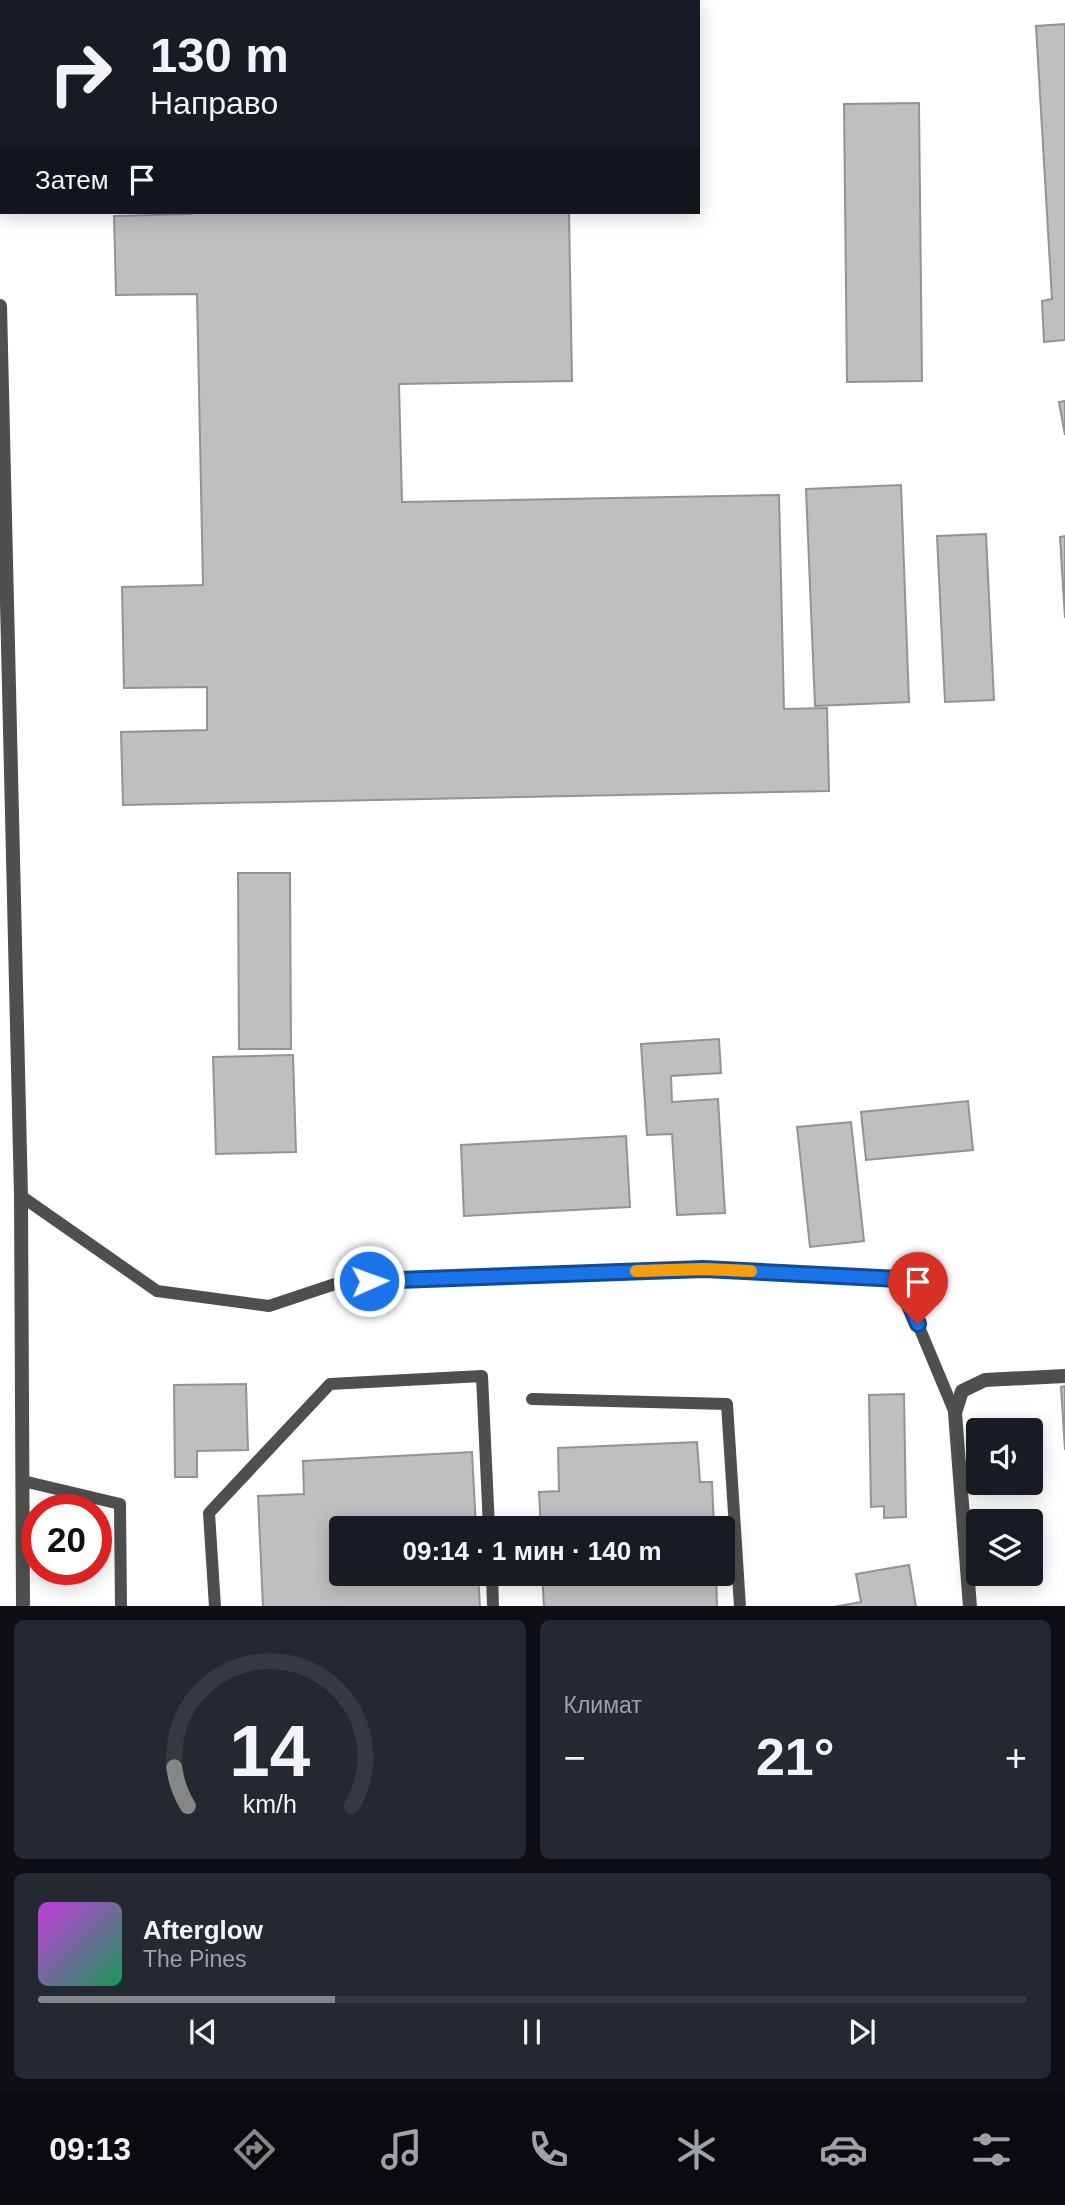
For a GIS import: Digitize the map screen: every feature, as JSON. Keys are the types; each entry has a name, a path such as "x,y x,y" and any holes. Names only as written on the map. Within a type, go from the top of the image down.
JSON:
{"street":[{"path":"0,306 21,1196 23,1606"},
{"path":"970,1606 955,1413 962,1391 985,1380 1065,1376"}],"lane":[{"path":"21,1196 157,1292 269,1306 341,1282 704,1269 899,1279 955,1413"},
{"path":"215,1606 209,1513 330,1384 482,1376 488,1516"},
{"path":"532,1399 727,1404 740,1606"},
{"path":"23,1481 120,1504 121,1606"},
{"path":"492,1586 493,1606"}],"building":[{"path":"1065,24 1065,340 1044,342 1042,301 1052,299 1036,26"},
{"path":"919,103 922,381 847,382 844,104"},
{"path":"569,214 572,381 399,384 402,502 779,495 784,709 827,708 829,791 123,805 121,732 207,730 207,687 124,688 122,587 203,585 197,294 116,295 114,216"},
{"path":"1065,401 1065,435 1059,402"},
{"path":"901,485 909,702 815,706 806,489"},
{"path":"986,534 994,700 945,702 937,536"},
{"path":"1065,536 1065,618 1060,537"},
{"path":"238,873 290,873 291,1049 239,1049"},
{"path":"719,1039 721,1073 671,1076 672,1102 718,1099 725,1213 677,1215 672,1134 647,1135 641,1044"},
{"path":"293,1055 296,1152 216,1154 213,1057"},
{"path":"968,1101 973,1150 866,1160 861,1112"},
{"path":"851,1122 864,1241 810,1247 797,1127"},
{"path":"626,1136 630,1207 464,1216 461,1145"},
{"path":"246,1384 248,1450 197,1451 197,1477 175,1477 174,1385"},
{"path":"1065,1386 1065,1450 1061,1387"},
{"path":"904,1394 906,1517 884,1518 884,1506 871,1507 869,1395"},
{"path":"697,1442 700,1482 712,1482 713,1516 540,1516 539,1492 559,1491 558,1448"},
{"path":"472,1452 475,1516 329,1516 329,1586 479,1586 480,1606 263,1606 258,1496 304,1494 303,1461"},
{"path":"909,1565 916,1606 839,1606 861,1602 856,1574"},
{"path":"543,1586 716,1586 717,1606 544,1606"}],"slow traffic":[{"path":"636,1271 751,1271"}],"route":[{"path":"369,1281 704,1269 899,1279 918,1324"}]}
